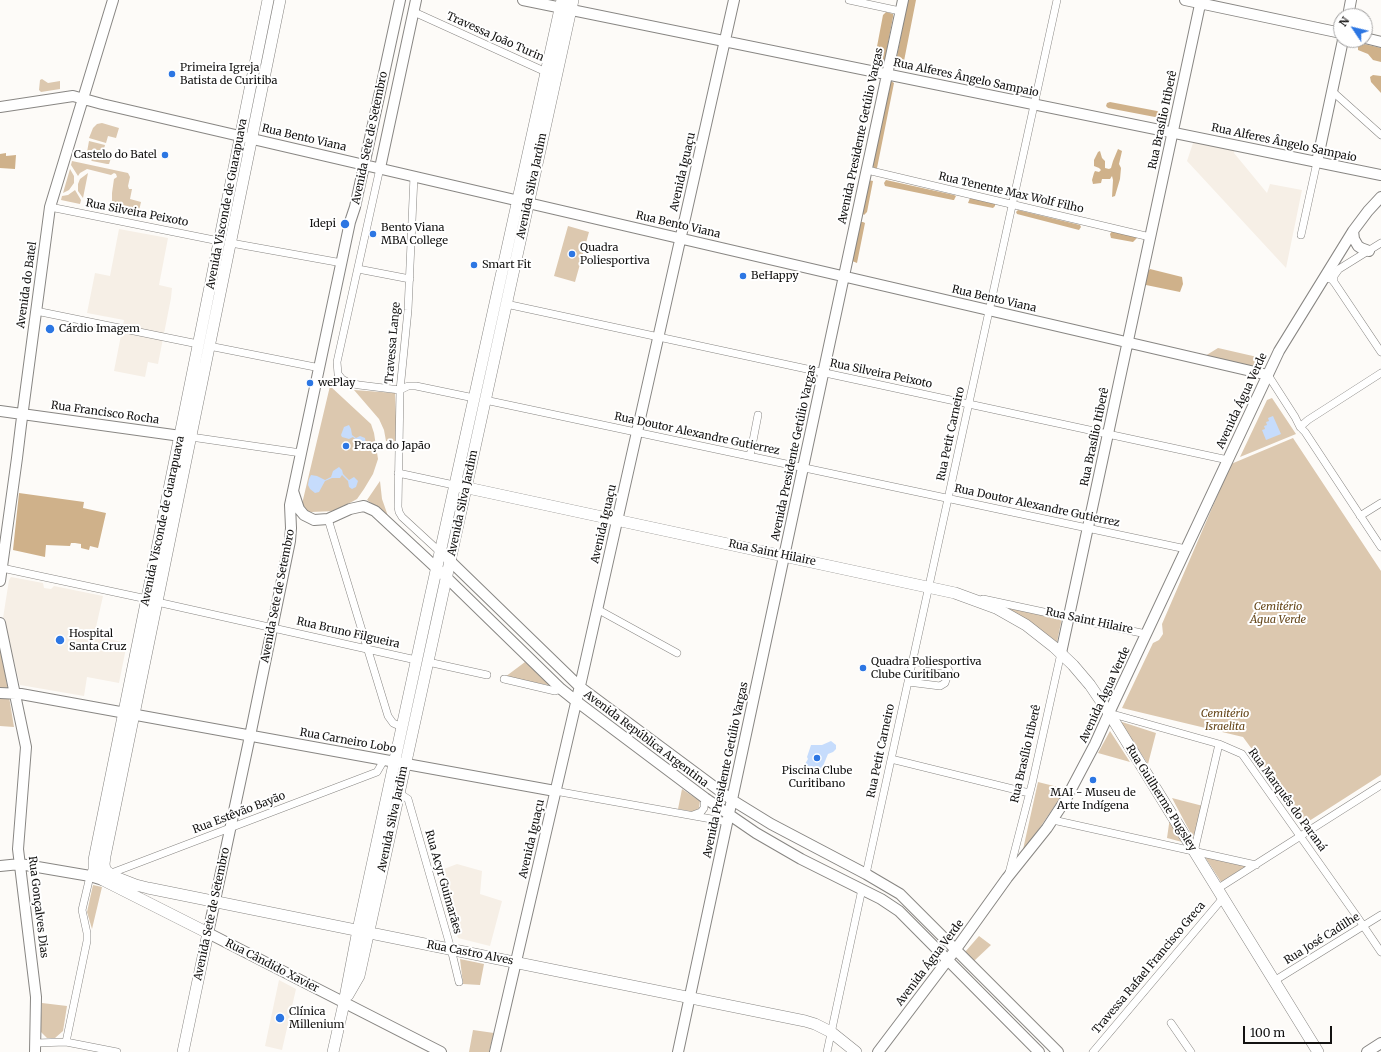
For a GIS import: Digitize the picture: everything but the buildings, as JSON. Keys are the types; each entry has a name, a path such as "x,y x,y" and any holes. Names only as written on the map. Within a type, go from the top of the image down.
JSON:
{"main road":[{"name":"Avenida do Batel","path":"0,581 50,207 113,0"},
{"name":"Avenida Visconde de Guarapuava","path":"186,436 188,395 219,300 225,242 223,222 268,0"},
{"name":"Avenida Visconde de Guarapuava","path":"106,877 104,861 129,714 129,684 152,600 186,436 203,379 204,345 211,283 237,213 280,0"},
{"name":"Avenida Sete de Setembro","path":"183,1052 290,541 290,505 350,222 365,165 400,0"},
{"name":"Avenida Sete de Setembro","path":"380,168 416,0"},
{"name":"Rua Alferes Ângelo Sampaio","path":"523,0 572,5 725,41 1381,175"},
{"name":"Avenida Iguaçu","path":"495,1052 580,687 734,0"},
{"name":"Avenida Presidente Getúlio Vargas","path":"678,1052 903,0"},
{"path":"1186,0 1333,31"},
{"name":"Rua Brasílio Itiberê","path":"1061,653 1201,2"},
{"name":"Avenida Silva Jardim","path":"333,1052 344,1003 359,976 363,931 392,774 454,485 561,4"},
{"name":"Avenida Silva Jardim","path":"363,931 399,793 395,762 428,662 572,5"},
{"path":"1317,162 1341,48"},
{"path":"251,84 266,70"},
{"name":"Rua Bento Viana","path":"0,107 73,96 1268,375"},
{"path":"533,128 546,123"},
{"name":"Avenida Água Verde","path":"878,1052 1053,820 1087,762 1268,375 1289,334 1353,231 1381,197"},
{"path":"223,222 237,213"},
{"path":"1353,231 1354,239 1358,246 1369,250"},
{"path":"505,255 511,281"},
{"path":"211,283 219,300"},
{"path":"488,332 503,320"},
{"path":"188,395 203,379"},
{"name":"Rua Francisco Rocha","path":"0,411 186,436"},
{"name":"Rua Saint Hilaire","path":"454,485 955,593"},
{"name":"Avenida República Argentina","path":"293,491 299,509 304,515 314,520 328,519 350,509 364,506 375,511 562,689 705,798 728,818 780,847 886,901 899,911 1039,1052"},
{"name":"Avenida República Argentina","path":"440,552 580,687 732,800 777,827 866,874 900,894 1058,1052"},
{"name":"Rua Guilherme Pugsley","path":"955,593 996,608 1012,616 1039,634 1061,653 1082,675 1109,713 1318,1052"},
{"path":"428,606 442,595"},
{"name":"Avenida Visconde de Guarapuava","path":"95,853 129,714 144,670 152,600"},
{"name":"Rua Gonçalves Dias","path":"0,623 26,747 18,849 35,980 37,1004 36,1047"},
{"path":"566,674 570,676 575,675 584,669"},
{"path":"129,684 144,670"},
{"name":"Rua Carneiro Lobo","path":"0,693 15,693 556,791"},
{"path":"95,853 94,870 98,876 106,877"},
{"name":"Rua Cândido Xavier","path":"0,866 20,864 90,876 106,877 208,933 441,1052"},
{"name":"Rua Castro Alves","path":"106,877 142,887 805,1021 831,1032 856,1052"},
{"path":"1367,1052 1381,1044"}],"street":[{"path":"850,0 900,11"},
{"name":"Rua Petit Carneiro","path":"866,874 1058,0"},
{"name":"Travessa João Turin","path":"414,12 546,72"},
{"path":"1332,91 1381,135"},
{"path":"1301,235 1317,162"},
{"name":"Avenida Sete de Setembro","path":"380,168 337,362 338,374 348,383 359,386 400,390"},
{"name":"Rua Tenente Max Wolf Filho","path":"867,170 1150,237"},
{"name":"Travessa Lange","path":"399,512 398,472 400,390 410,279 414,176"},
{"name":"Rua Silveira Peixoto","path":"50,207 225,242 342,263"},
{"path":"1334,282 1334,276 1339,269 1381,243"},
{"path":"358,269 410,279"},
{"path":"1324,278 1331,279 1334,282 1381,352"},
{"name":"Rua Silveira Peixoto","path":"506,304 1228,460"},
{"path":"36,311 320,368"},
{"path":"1300,427 1308,420 1381,373"},
{"path":"1268,375 1296,417 1300,427 1305,432 1381,547"},
{"path":"400,390 408,386 416,386 474,398"},
{"name":"Rua Doutor Alexandre Gutierrez","path":"485,400 1186,549"},
{"path":"750,456 758,415"},
{"name":"Rua Francisco Rocha","path":"186,436 301,453"},
{"name":"Rua Saint Hilaire","path":"398,472 454,485"},
{"path":"1360,516 1381,503"},
{"name":"Avenida República Argentina","path":"399,512 402,517 440,552"},
{"path":"328,519 388,716 393,723 402,727"},
{"name":"Rua Bruno Filgueira","path":"2,568 152,600 416,660"},
{"name":"Rua Saint Hilaire","path":"955,593 1146,634"},
{"path":"597,609 677,653"},
{"name":"Rua Brasílio Itiberê","path":"1008,878 1061,653"},
{"path":"908,682 940,686 945,683 949,671 947,667 912,661"},
{"path":"428,662 487,675"},
{"path":"504,679 555,690 562,689"},
{"name":"Rua Marquês do Paraná","path":"1109,713 1219,744 1239,752 1245,758 1301,836 1381,952"},
{"path":"1194,852 1219,744"},
{"path":"891,759 1029,793"},
{"path":"377,772 395,762"},
{"name":"Rua Estêvão Bayão","path":"106,877 377,772 392,774"},
{"name":"Travessa Rafael Francisco Greca","path":"1093,1052 1220,893 1256,865 1381,786"},
{"name":"Rua Carneiro Lobo","path":"556,791 692,816 728,818"},
{"name":"Rua Acyr Guimarães","path":"399,793 408,800 451,949 459,982"},
{"path":"692,816 697,815 704,808 705,798"},
{"path":"1053,820 1256,865"},
{"name":"Avenida Visconde de Guarapuava","path":"66,1042 87,940 82,910 95,853"},
{"path":"827,1052 862,889"},
{"name":"Rua José Cadilhe","path":"1274,982 1381,915"},
{"path":"1171,1023 1191,1052"},
{"path":"36,1047 66,1042 117,1052"}],"shaded area":[{"path":"908,0 916,0 904,61 902,64 899,64 896,61"},
{"path":"886,12 893,14 893,17 885,59 880,61 875,57 883,15"},
{"path":"1373,46 1381,48 1381,62 1373,60 1368,54 1358,50 1358,48 1373,48"},
{"path":"1373,75 1381,76 1381,93 1371,82 1370,77"},
{"path":"891,81 894,83 877,168 875,169 872,165"},
{"path":"1110,102 1157,111 1161,114 1160,117 1155,117 1108,108 1106,106 1107,103"},
{"path":"1194,140 1235,148 1234,153 1267,193 1270,184 1302,190 1286,268 1187,161"},
{"path":"1118,149 1122,151 1119,164 1121,168 1120,179 1115,196 1112,197 1112,176 1110,179 1102,179 1101,183 1093,184 1092,180 1095,171 1099,172 1101,170 1094,166 1094,160 1100,151 1102,158 1105,161 1105,168 1109,169 1111,168"},
{"path":"6,153 6,156 16,155 15,169 0,168 0,154"},
{"path":"868,180 873,181 867,212 864,215 862,213"},
{"path":"886,180 956,196 953,200 885,186 884,183"},
{"path":"970,198 995,203 995,206 993,208 968,203"},
{"path":"1018,210 1080,225 1081,227 1079,230 1017,214 1016,212"},
{"path":"859,222 865,223 857,263 852,261"},
{"path":"119,229 168,238 159,285 172,288 171,298 158,364 148,362 145,377 114,371 124,320 87,313 95,273 110,276"},
{"path":"1112,231 1137,238 1133,242 1111,238 1110,234"},
{"path":"1150,269 1182,277 1183,284 1180,292 1146,285 1148,272"},
{"path":"19,493 84,502 83,508 106,513 98,548 90,546 89,550 81,548 81,544 75,543 71,543 70,546 46,545 45,557 13,550"},
{"name":"Hospital Santa Cruz","path":"11,577 43,583 44,588 51,589 54,586 103,596 94,636 127,643 119,683 87,677 84,696 20,685 3,618 9,580"},
{"path":"457,864 482,871 480,894 502,901 490,946 458,938 436,872"},
{"name":"Clínica Millenium","path":"279,980 296,989 282,1050 265,1046"}],"green space":[{"path":"42,79 48,83 60,81 60,89 41,92 39,90 40,80"},
{"path":"102,123 119,128 116,138 108,136 106,143 89,138 93,128 97,124"},
{"path":"89,141 105,145 103,153 112,155 109,164 92,161 90,159 87,152"},
{"path":"72,161 128,173 130,177 128,186 129,189 132,189 130,199 141,202 138,215 125,213 126,206 113,203 112,193 114,179 117,177 116,174 114,173 111,175 87,169 78,176 71,165"},
{"path":"70,169 74,176 74,183 69,190 63,193"},
{"path":"88,173 83,198 78,191 78,184 80,179"},
{"path":"75,190 81,200 80,204 61,200 62,196 68,195"},
{"name":"Quadra Poliesportiva","path":"568,226 589,232 575,282 554,276"},
{"path":"1218,348 1266,359 1262,368 1205,356"},
{"name":"Praça do Japão","path":"330,386 371,424 378,459 373,474 357,499 335,511 311,512 304,510 302,504"},
{"path":"354,390 395,393 397,443 386,441 384,430 379,419"},
{"path":"1272,398 1296,434 1240,457 1267,400"},
{"name":"Cemitério Água Verde","path":"1293,438 1381,571 1381,775 1306,823 1243,737 1122,708 1153,643 1159,640 1163,634 1162,624 1231,464"},
{"path":"380,481 382,499 388,516 367,500"},
{"path":"1000,605 1062,618 1057,642 1030,622"},
{"path":"0,642 14,727 0,726"},
{"path":"525,662 553,686 505,677"},
{"path":"1119,721 1156,733 1148,764"},
{"path":"1110,731 1130,762 1098,753"},
{"path":"1038,782 1066,789 1022,854"},
{"path":"682,789 700,801 699,808 695,812 678,809"},
{"path":"1172,798 1203,806 1196,843"},
{"path":"1170,817 1186,843 1167,838"},
{"path":"1205,857 1248,865 1221,882"},
{"path":"93,885 102,887 92,929 87,912"},
{"path":"979,936 991,945 974,961 965,952"},
{"path":"460,959 484,964 480,985 463,984"},
{"path":"42,1003 67,1006 63,1031 55,1038 47,1038 40,1031"},
{"path":"473,1030 494,1033 489,1052 469,1052"}],"water":[{"path":"1273,416 1281,434 1266,440 1262,430 1265,429 1264,426 1267,425 1266,422 1269,421 1268,418"},
{"path":"349,425 352,435 356,438 360,436 365,438 366,444 363,448 360,449 356,447 356,440 353,437 349,439 342,437 341,435 344,427"},
{"path":"339,467 349,480 354,477 358,481 356,487 352,489 349,487 348,481 342,475 340,478 332,478 325,481 319,492 315,493 310,489 308,485 311,475 325,480 331,477 333,471"},
{"name":"Piscina Clube Curitibano","path":"831,741 836,745 836,749 828,754 820,770 812,773 806,771 804,769 811,745 822,745"}],"place":[{"name":"Primeira Igreja Batista de Curitiba","path":"172,74"},
{"name":"Castelo do Batel","path":"165,155"},
{"name":"Idepi","path":"345,224"},
{"name":"Bento Viana MBA College","path":"373,234"},
{"name":"Quadra Poliesportiva","path":"572,254"},
{"name":"Smart Fit","path":"474,265"},
{"name":"BeHappy","path":"743,276"},
{"name":"Cárdio Imagem","path":"50,329"},
{"name":"wePlay","path":"310,383"},
{"name":"Praça do Japão","path":"346,446"},
{"name":"Hospital Santa Cruz","path":"60,640"},
{"name":"Quadra Poliesportiva Clube Curitibano","path":"863,668"},
{"name":"Piscina Clube Curitibano","path":"817,758"},
{"name":"MAI - Museu de Arte Indígena","path":"1093,780"},
{"name":"Clínica Millenium","path":"280,1018"}],"park label":[{"name":"Cemitério Israelita","path":"1225,720"}]}
